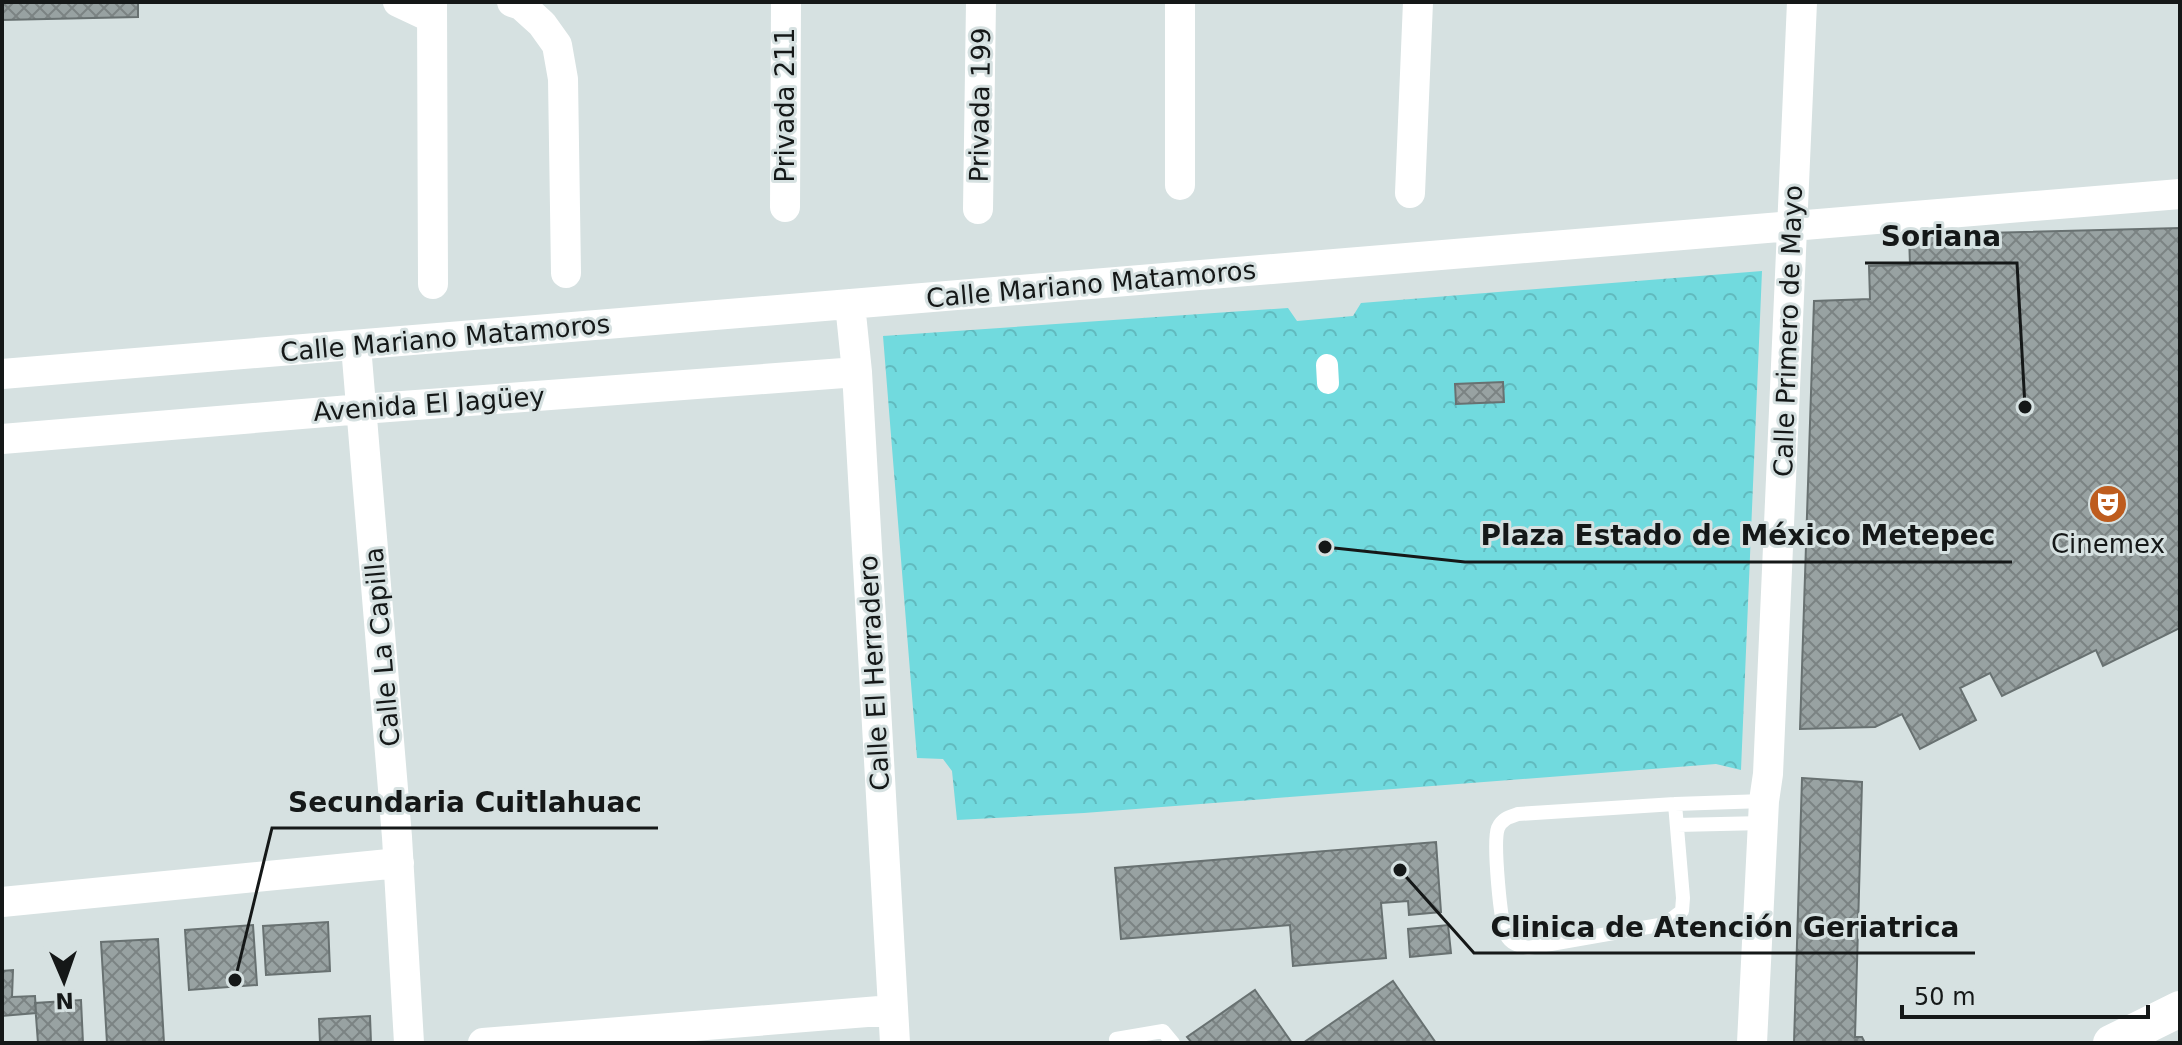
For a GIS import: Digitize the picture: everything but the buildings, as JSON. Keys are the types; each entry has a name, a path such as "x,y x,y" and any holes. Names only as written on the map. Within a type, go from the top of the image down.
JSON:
{"street":[{"path":"398,2 432,10 433,284"},
{"path":"512,2 521,5 542,24 557,45 563,79 566,273"},
{"name":"Privada 211","path":"785,207 786,2"},
{"name":"Privada 199","path":"978,209 981,2"},
{"path":"1180,2 1180,185"},
{"path":"1410,193 1418,2"},
{"name":"Calle Primero de Mayo","path":"1752,1043 1769,767 1802,2"},
{"name":"Calle Mariano Matamoros","path":"2,374 2180,194"},
{"name":"Calle El Herradero","path":"850,304 857,372 895,1043"},
{"name":"Calle La Capilla","path":"356,346 399,863 409,1043"},
{"name":"Avenida El Jagüey","path":"2,439 857,372"},
{"path":"2,902 399,863"},
{"path":"2111,1043 2180,1009"},
{"path":"483,1043 892,1010"}],"lane":[{"path":"1675,804 1683,898 1682,911 1675,918 1665,924 1528,948 1514,944 1507,936 1502,919 1495,844 1498,828 1506,818 1518,814 1675,804 1764,812"},
{"path":"1677,825 1764,812"},
{"path":"1116,1039 1163,1031 1173,1043"}],"green space":[{"path":"1762,271 1741,770 1716,764 957,820 952,771 943,759 917,758 883,336 1288,308 1297,321 1353,316 1361,303"}],"place":[{"name":"Soriana","path":"2025,407"},
{"name":"Cinemex","path":"2108,504"},
{"name":"Plaza Estado de México Metepec","path":"1325,547"},
{"name":"Clinica de Atención Geriatrica","path":"1400,870"},
{"name":"Secundaria Cuitlahuac","path":"235,980"}]}
